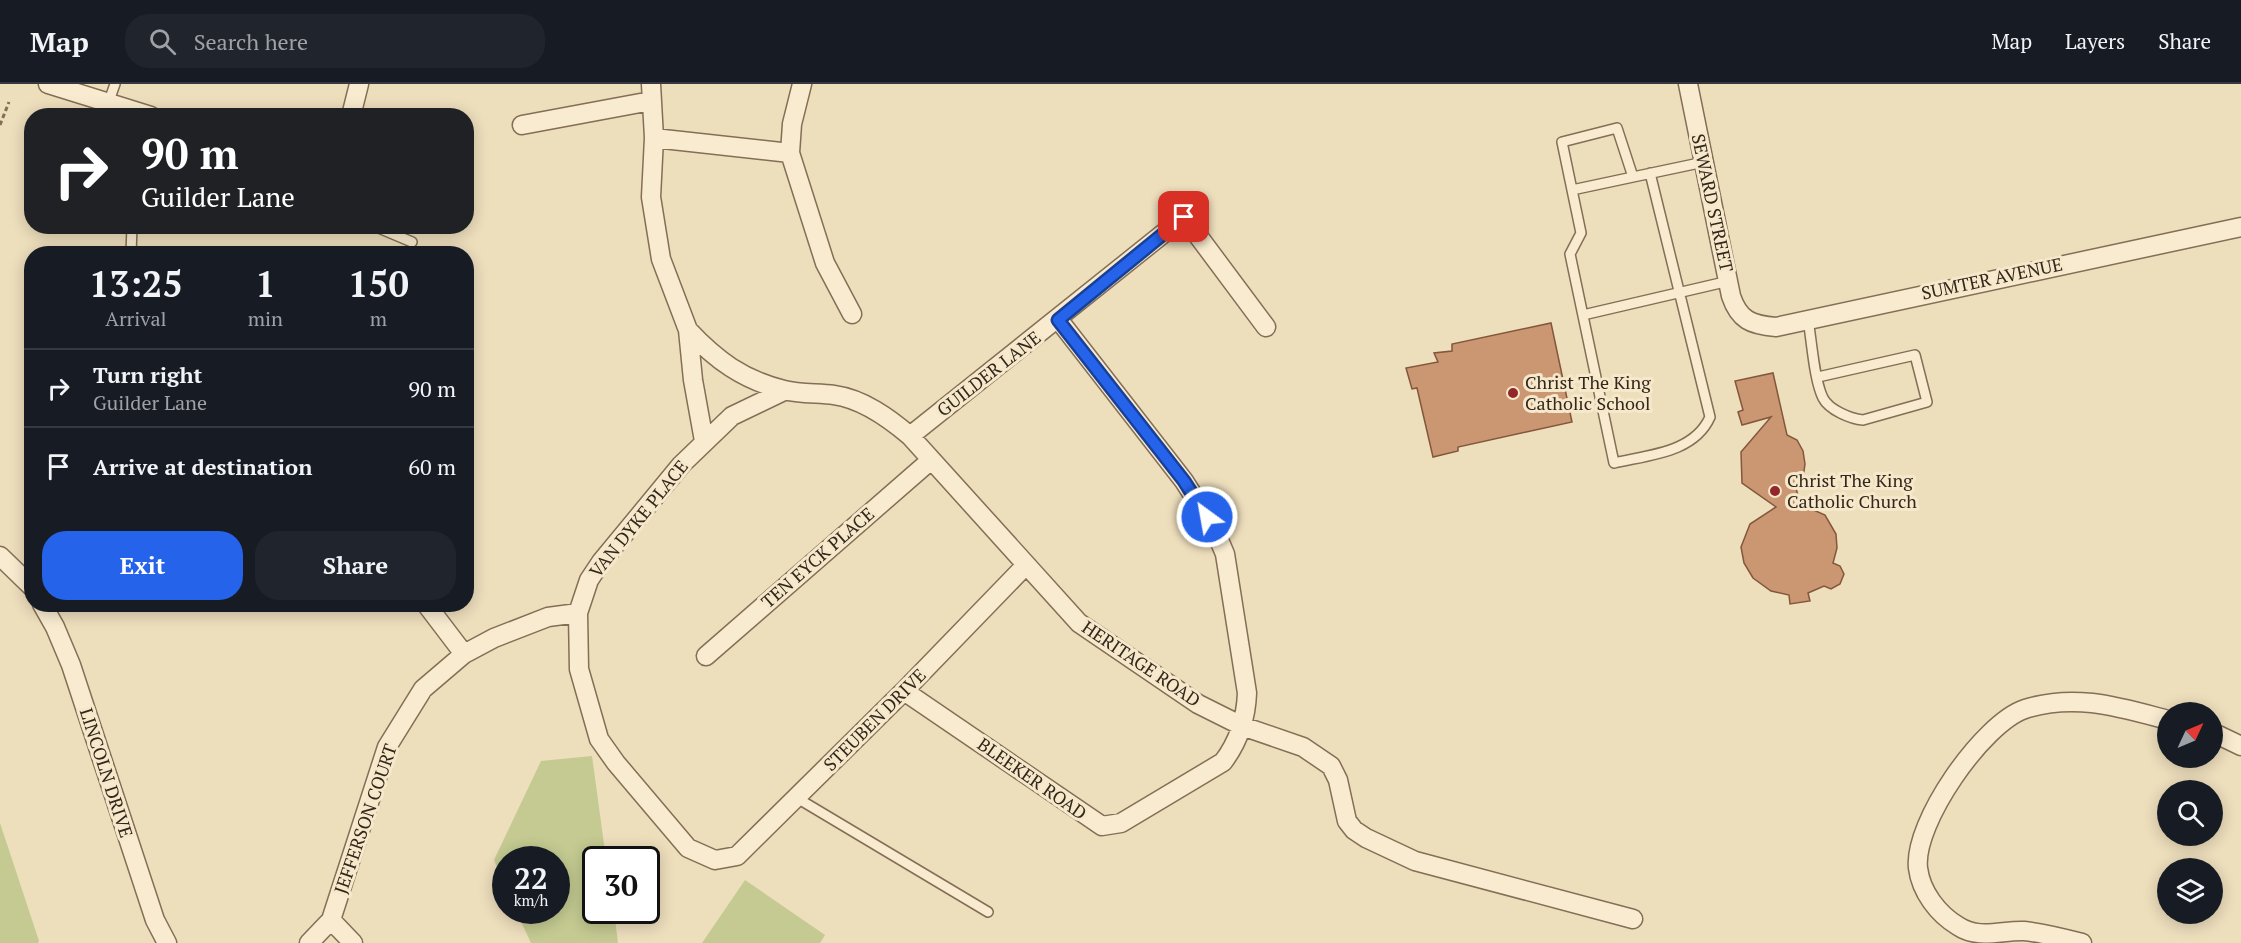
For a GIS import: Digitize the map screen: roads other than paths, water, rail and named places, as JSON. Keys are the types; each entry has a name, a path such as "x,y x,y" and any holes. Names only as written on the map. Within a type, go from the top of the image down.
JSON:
{"street":[{"path":"48,84 129,108"},
{"path":"353,108 359,84"},
{"path":"802,84 792,124 790,153 805,207 825,263 852,314"},
{"name":"SEWARD STREET","path":"1694,85 1704,162 1729,281 1736,310 1744,320"},
{"path":"522,125 651,93"},
{"name":"HERITAGE ROAD","path":"651,93 654,138 651,197 661,260 688,330 693,380 704,441"},
{"path":"654,138 790,153"},
{"name":"GUILDER LANE","path":"910,436 1184,217 1266,327"},
{"name":"SUMTER AVENUE","path":"1744,320 1756,326 1776,327 2241,227"},
{"name":"BLEEKER ROAD","path":"904,691 1102,826 1121,823 1223,762 1235,746 1242,726 1247,693 1225,554 1214,528 1184,481 1058,320"},
{"name":"HERITAGE ROAD","path":"688,330 712,357 734,371 784,391 838,396 874,410 910,436 1079,623 1198,704 1242,726 1318,755 1331,766 1338,780 1347,821 1354,830 1390,851 1415,861 1633,919"},
{"name":"VAN DYKE PLACE","path":"715,860 688,848 616,763 599,739 579,669 578,613 589,580 601,562 681,465 732,416 784,391"},
{"name":"TEN EYCK PLACE","path":"706,656 931,460"},
{"path":"0,556 24,579"},
{"name":"STEUBEN DRIVE","path":"715,860 737,856 904,691 1026,566"},
{"name":"LINCOLN DRIVE","path":"47,612 71,665 155,921 167,943"},
{"path":"432,612 464,654"},
{"name":"JEFFERSON COURT","path":"309,943 331,920 387,747 423,689 464,654 523,625 578,613"},
{"path":"2082,943 2036,932 1975,933 1960,928 1941,914 1926,892 1918,870 1918,852 1937,806 1966,763 1995,728 2024,710 2062,700 2089,701 2157,717"},
{"path":"2223,737 2241,746"},
{"path":"331,920 352,943"}],"lane":[{"path":"109,101 115,84"},
{"path":"1633,177 1617,128 1562,142 1581,233 1570,254 1614,463 1679,447 1703,432 1710,417 1650,173"},
{"path":"1572,190 1704,162"},
{"path":"393,234 412,242"},
{"path":"1583,315 1729,281"},
{"path":"1808,320 1818,377 1823,399 1852,419 1863,420 1927,402 1915,355 1818,377"},
{"path":"796,798 988,912"}],"place":[{"name":"Christ The King Catholic School","path":"1513,393"},
{"name":"Christ The King Catholic Church","path":"1775,491"}]}
